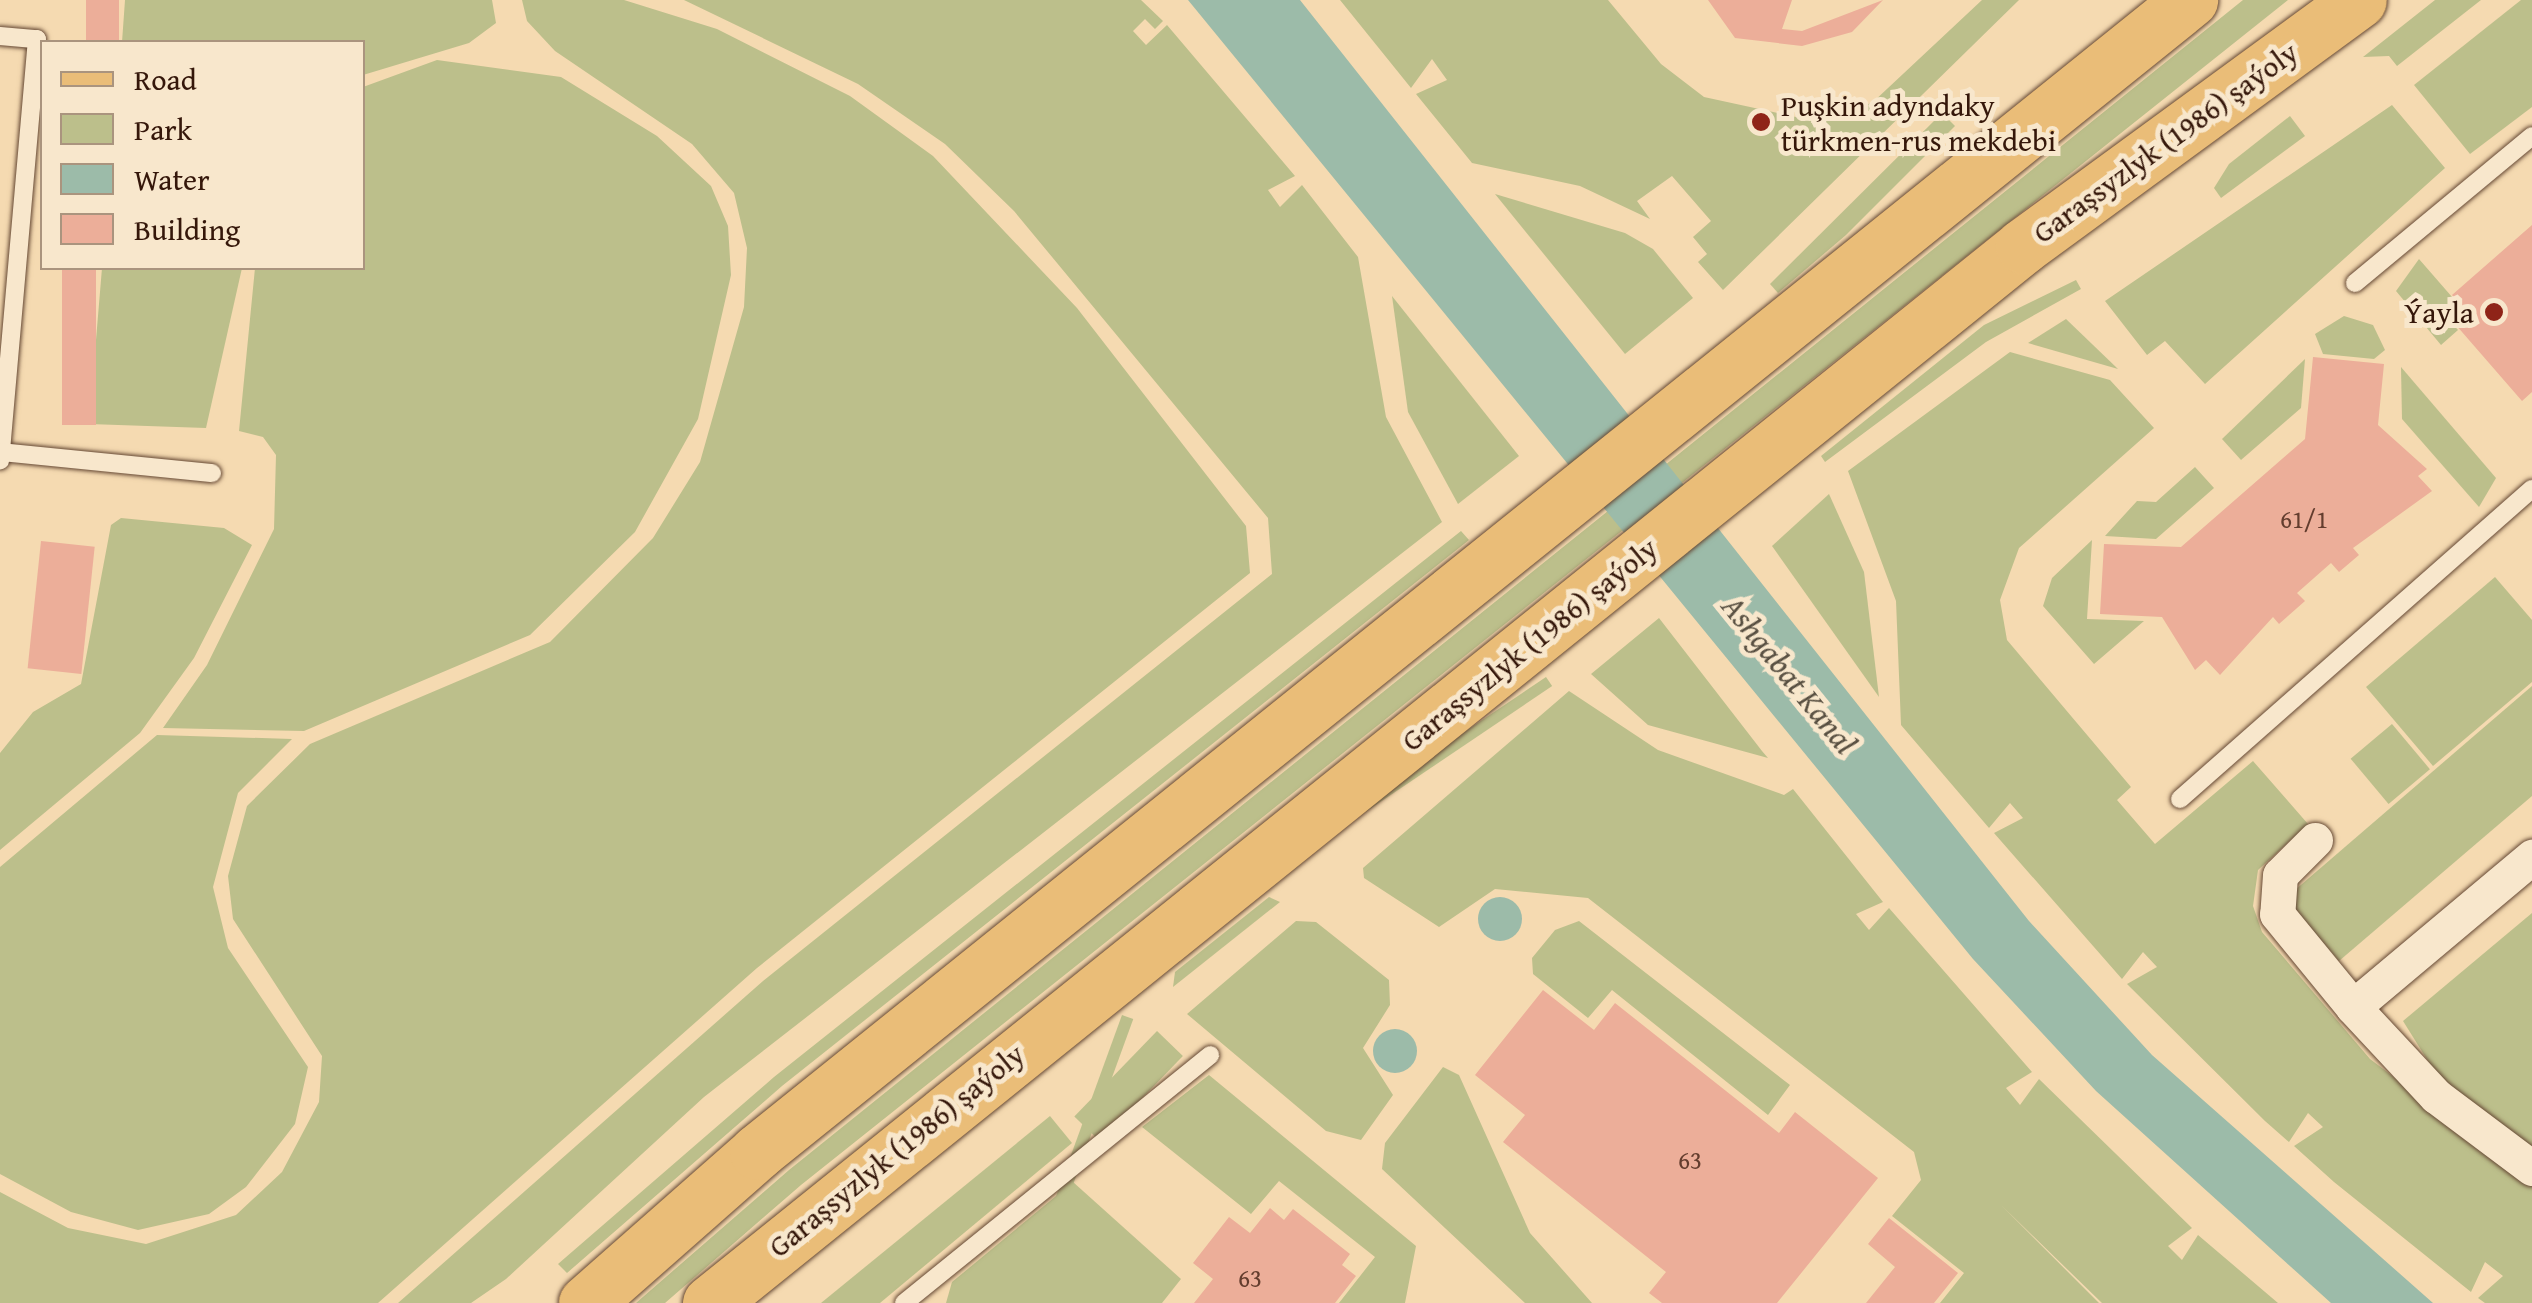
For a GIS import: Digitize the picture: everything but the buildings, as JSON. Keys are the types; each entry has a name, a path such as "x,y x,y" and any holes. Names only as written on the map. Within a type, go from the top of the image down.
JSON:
{"main road":[{"path":"586,1303 757,1152 2190,0"},
{"name":"Garaşsyzlyk (1986) şaýoly","path":"710,1303 2022,246 2359,0"}],"street":[{"path":"2315,840 2280,875 2276,914 2353,1007 2436,1096 2532,1168"},
{"path":"2353,1007 2532,857"}],"lane":[{"path":"0,36 37,39 0,460"},
{"path":"2356,283 2532,136"},
{"path":"1,452 212,473"},
{"path":"2180,799 2532,489"},
{"path":"908,1302 1210,1054"}],"green space":[{"path":"125,0 492,0 496,23 469,43 365,74 365,40 122,40"},
{"path":"522,0 624,0 717,29 850,96 933,156 1077,308 1246,526 1250,573 757,968 378,1303 0,1303 0,1192 68,1228 146,1244 236,1215 282,1172 319,1102 322,1056 233,919 228,876 247,806 310,744 550,642 653,538 700,462 744,307 747,248 734,193 692,144 555,51 527,21"},
{"path":"684,0 1141,0 1163,21 1155,29 1145,19 1133,31 1146,45 1167,25 1295,176 1268,190 1280,207 1302,185 1358,257 1386,417 1442,522 704,1097 506,1279 471,1303 398,1303 763,981 1272,574 1268,518 1014,211 945,144 858,84"},
{"path":"1340,0 1608,0 1661,64 1704,97 1805,119 1872,103 1982,0 2019,0 1723,290 1698,262 1707,254 1693,237 1711,221 1672,176 1637,201 1650,219 1580,186 1472,163 1416,94 1447,80 1432,59 1411,88"},
{"path":"2243,0 2288,0 801,1185 665,1303 636,1303 789,1170"},
{"path":"2435,0 2481,0 2397,66 2389,56 2363,57"},
{"path":"2521,0 2532,0 2532,107 2470,154 2414,85"},
{"path":"437,60 561,77 657,136 711,186 728,226 731,275 698,419 635,532 530,635 304,731 163,728 207,665 274,529 276,455 263,437 239,431 255,270 365,270 365,86"},
{"path":"2392,105 2445,168 2205,384 2165,341 2147,355 2105,301"},
{"path":"1942,113 1955,126 1846,235 1778,293 1770,284"},
{"path":"2290,116 2305,136 2221,198 2214,188 2229,164"},
{"path":"1495,194 1625,233 1653,249 1693,298 1625,354"},
{"path":"2419,259 2459,305 2446,317 2458,330 2441,345 2396,291"},
{"path":"102,270 242,270 206,428 89,424"},
{"path":"2076,280 2081,289 1986,342 1825,462 1821,456 1984,325"},
{"path":"1392,296 1519,456 1458,504 1408,412"},
{"path":"2344,316 2373,325 2385,350 2374,359 2323,354 2315,334"},
{"path":"2066,319 2118,369 2028,343"},
{"path":"2010,352 2110,380 2154,428 2019,548 2000,600 2007,640 2131,787 2117,800 2155,844 2253,761 2308,824 2258,870 2253,906 2262,932 2370,1059 2532,1182 2532,1303 2485,1303 2478,1298 2503,1276 2485,1262 2471,1292 2334,1182 2294,1146 2323,1127 2308,1113 2289,1142 2265,1121 2127,984 2157,967 2143,952 2122,979 1994,833 2023,818 2010,803 1989,828 1901,725 1896,601 1848,471"},
{"path":"2305,359 2301,408 2241,460 2222,439"},
{"path":"2401,367 2496,478 2479,507 2402,419"},
{"path":"2195,467 2214,488 2156,539 2105,536 2137,501 2156,502"},
{"path":"1829,494 1864,572 1879,697 1772,546"},
{"path":"121,518 224,528 252,545 194,658 140,733 0,850 0,753 33,712 81,684 111,525"},
{"path":"1461,531 1469,540 782,1086 567,1273 558,1264 774,1077"},
{"path":"2092,540 2087,619 2144,621 2094,664 2043,606 2052,578"},
{"path":"2495,577 2532,620 2532,682 2433,766 2366,687"},
{"path":"1659,618 1768,758 1648,725 1591,674"},
{"path":"1546,677 1552,686 1340,829 1334,820"},
{"path":"2532,686 2532,796 2339,961 2295,910 2295,890"},
{"path":"1569,691 1658,750 1784,795 1793,789 1883,902 1856,914 1869,930 1889,908 2032,1072 2006,1088 2020,1105 2039,1079 2192,1228 2168,1246 2182,1260 2198,1235 2278,1303 2102,1303 2001,1205 2099,1303 1940,1303 1964,1273 1892,1216 1921,1180 1914,1152 1588,898 1495,889 1439,927 1364,878 1363,868"},
{"path":"2392,724 2430,769 2389,804 2351,759"},
{"path":"157,735 292,739 238,793 213,887 228,948 308,1067 295,1124 246,1187 209,1214 138,1230 71,1212 0,1174 0,867"},
{"path":"1269,897 1280,902 1173,987 1175,972"},
{"path":"2532,913 2532,1151 2443,1085 2403,1021"},
{"path":"1296,921 1316,922 1389,980 1390,1005 1363,1048 1393,1095 1361,1140 1326,1131 1187,1014"},
{"path":"1579,921 1790,1085 1768,1115 1612,990 1588,1018 1533,974 1532,958 1555,930"},
{"path":"1122,1015 1133,1019 1030,1303 1017,1303"},
{"path":"1157,1031 1183,1056 1100,1142 1074,1117"},
{"path":"1443,1067 1459,1075 1530,1233 1592,1303 1525,1303 1382,1169 1385,1143"},
{"path":"1209,1075 1416,1246 1405,1303 1339,1303 1375,1257 1279,1181 1251,1214 1142,1127"},
{"path":"1050,1116 1072,1143 880,1303 821,1303"},
{"path":"1073,1182 1181,1279 1162,1303 946,1303 952,1282"}],"water":[{"name":"Ashgabat Kanal","path":"1188,0 1300,0 2029,921 2152,1055 2433,1303 2331,1303 2096,1091 1973,959"},
{"path":"1500,897 1515,904 1522,919 1515,934 1500,941 1485,934 1478,919 1485,904"},
{"path":"1395,1029 1410,1036 1417,1051 1410,1066 1395,1073 1380,1066 1373,1051 1380,1036"}],"place":[{"name":"Puşkin adyndaky türkmen-rus mekdebi","path":"1761,122"},
{"name":"Ýayla","path":"2494,312"}]}
